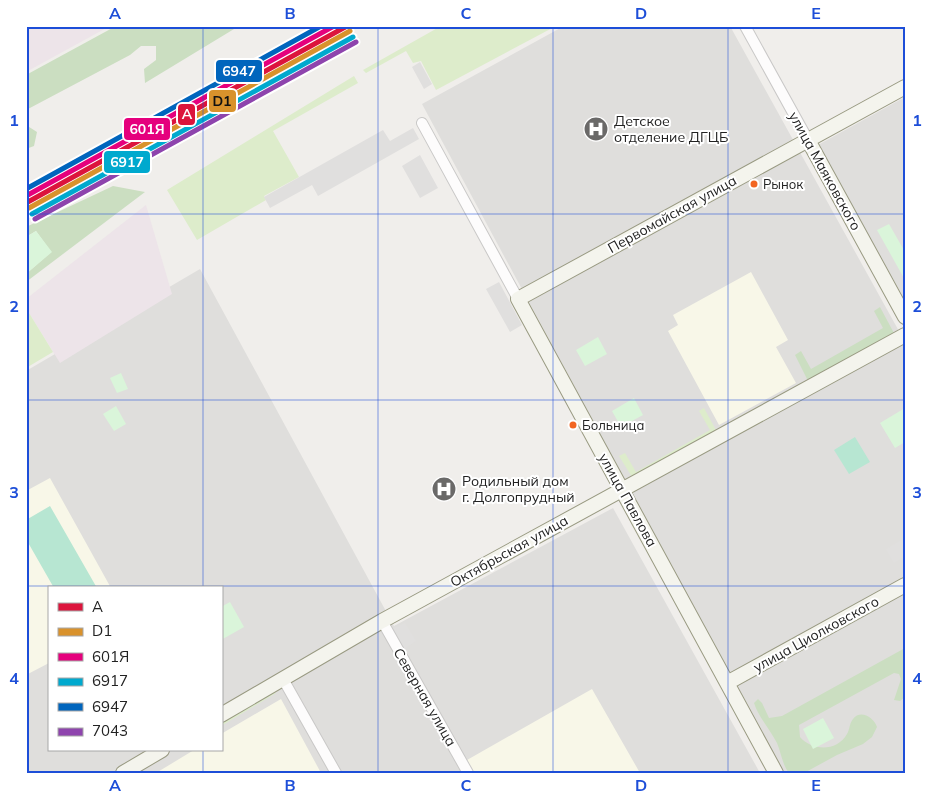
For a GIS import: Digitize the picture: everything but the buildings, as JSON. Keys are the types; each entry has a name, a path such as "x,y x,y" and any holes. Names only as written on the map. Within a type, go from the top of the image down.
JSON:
{"street":[{"name":"улица Маяковского","path":"745,26 905,316"},
{"name":"Первомайская улица","path":"518,299 905,87"},
{"name":"улица Павлова","path":"422,123 776,773"},
{"name":"Октябрьская улица","path":"222,714 382,621 905,335"},
{"name":"улица Циолковского","path":"727,683 905,585"},
{"name":"Северная улица","path":"382,621 468,773"},
{"path":"283,679 336,773"},
{"path":"123,773 159,752"}],"shaded area":[{"path":"26,26 110,26 26,72"},
{"path":"564,26 730,26 905,342 905,773 783,773 422,104"},
{"path":"420,62 432,84 424,89 412,67"},
{"path":"905,97 905,300 818,145"},
{"path":"413,128 419,139 318,196 312,185 270,208 264,197 383,130 390,141"},
{"path":"420,155 438,188 420,198 402,166"},
{"path":"146,205 172,294 60,363 26,308 26,299"},
{"path":"200,269 394,626 613,508 760,773 26,773 26,371"},
{"path":"751,272 788,340 776,347 796,383 719,425 668,331 678,325 673,315"},
{"path":"499,282 522,325 510,332 486,289"},
{"path":"50,478 110,586 48,586 48,664 26,675 26,491"},
{"path":"905,538 905,556 894,563 886,549"},
{"path":"405,623 416,641 402,650 392,629"},
{"path":"592,689 640,773 474,773 467,760"},
{"path":"281,699 321,773 156,773 191,752 222,752 222,733"}],"green space":[{"path":"116,26 239,26 145,83 144,69 156,60 156,46 141,46 130,55 28,109 26,118 26,75"},
{"path":"441,26 556,26 436,90 421,61 413,63 406,51 366,73 363,70"},
{"path":"354,76 358,83 273,131 299,177 264,196 266,200 197,240 167,190"},
{"path":"26,125 37,132 34,146 26,149"},
{"path":"113,186 145,192 26,282 26,274 51,252 36,231 26,237 26,227"},
{"path":"889,224 905,252 905,280 877,230"},
{"path":"36,231 52,252 26,274 26,237"},
{"path":"880,307 895,335 809,380 807,379 795,355 801,351 811,369 883,328 874,311"},
{"path":"26,308 53,352 26,368"},
{"path":"598,337 607,354 585,366 576,350"},
{"path":"121,373 128,389 117,393 110,378"},
{"path":"634,398 643,415 621,427 612,411"},
{"path":"116,406 126,424 114,431 103,414"},
{"path":"704,408 717,432 632,477 619,456 625,453 636,472 710,430 699,411"},
{"path":"905,408 905,442 895,448 880,423"},
{"path":"855,437 870,462 849,474 834,450"},
{"path":"50,506 96,586 53,586 26,539 26,520"},
{"path":"230,602 244,627 222,639 222,606"},
{"path":"905,648 905,697 900,701 894,700 901,679 899,674 894,673 799,725 800,737 805,742 818,747 831,747 843,740 852,721 856,716 863,714 870,717 877,727 872,737 863,744 837,755 804,773 789,773 777,743 754,703 758,699 762,703 769,718 782,716"},
{"path":"272,691 276,693 222,725 222,720"},
{"path":"823,718 834,738 813,749 803,729"}],"transit line":[{"name":"6947","path":"26,189 321,26"},
{"name":"601Я","path":"26,196 334,26"},
{"name":"A","path":"26,203 347,26"},
{"name":"D1","path":"29,208 350,31"},
{"name":"6917","path":"32,214 353,37"},
{"name":"7043","path":"35,219 356,42"}],"place":[{"name":"Детское отделение ДГЦБ","path":"596,129"},
{"name":"Рынок","path":"754,184"},
{"name":"Больница","path":"573,425"},
{"name":"Родильный дом г. Долгопрудный","path":"444,489"}]}
